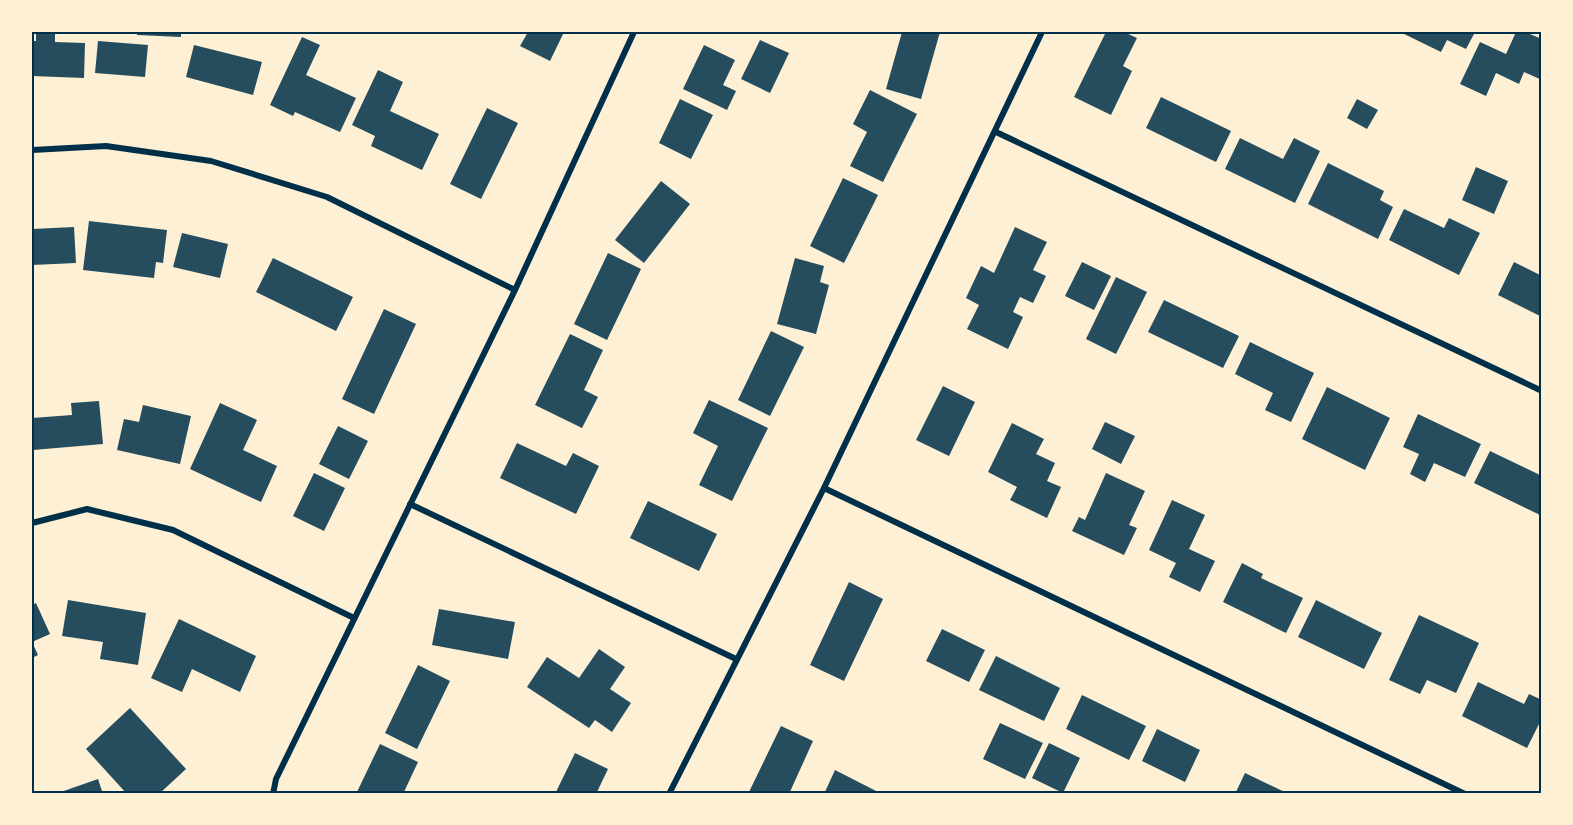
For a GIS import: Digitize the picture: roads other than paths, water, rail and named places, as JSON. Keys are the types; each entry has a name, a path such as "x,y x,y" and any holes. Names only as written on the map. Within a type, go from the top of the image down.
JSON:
{"street":[{"path":"273,794 276,779 515,290 634,32"},
{"path":"669,794 824,488 1042,32"},
{"path":"996,132 1542,391"},
{"path":"32,150 106,146 211,161 327,197 515,290"},
{"path":"824,488 1465,794"},
{"path":"410,504 736,659"},
{"path":"32,523 87,509 173,530 354,618"}]}
